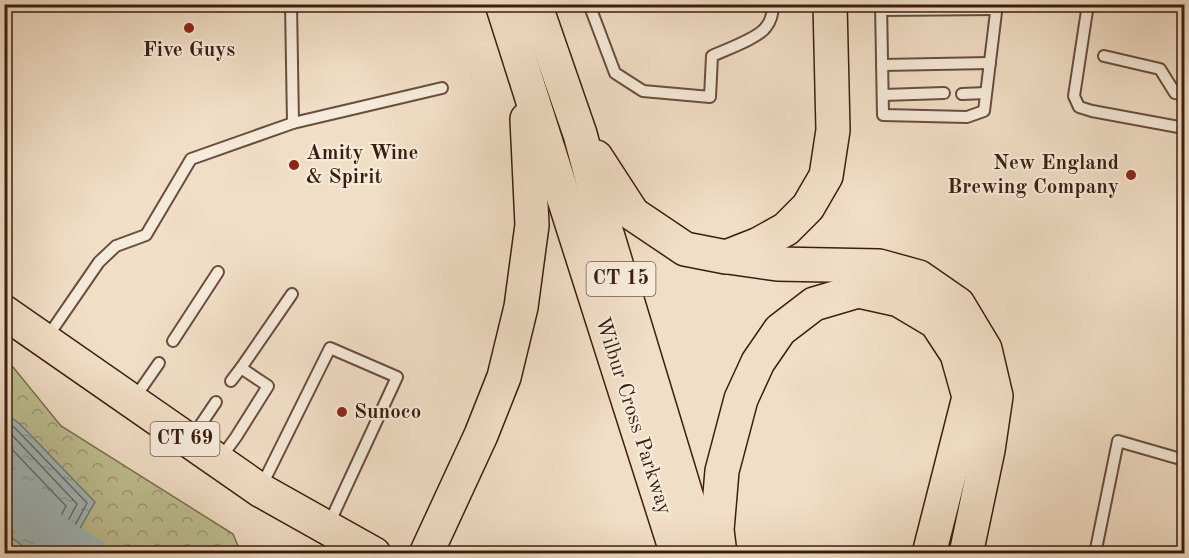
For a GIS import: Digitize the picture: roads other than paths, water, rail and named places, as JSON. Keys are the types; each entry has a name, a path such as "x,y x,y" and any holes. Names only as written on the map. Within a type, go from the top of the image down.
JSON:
{"main road":[{"name":"Wilbur Cross Parkway","path":"502,4 677,554"},
{"name":"Wilbur Cross Parkway","path":"535,4 580,134 605,227 705,554"},
{"path":"726,257 759,244 786,229 808,207 826,176 833,130 830,4"},
{"path":"426,554 501,386 521,307 532,225 524,73"},
{"path":"580,134 633,214 685,249 777,264 879,266 920,277 958,304 985,349 996,396 966,554"},
{"path":"720,554 717,530 722,471 741,399 758,362 780,330 814,304 858,291 899,300 936,322 957,354 969,397 929,554"},
{"name":"CT 69","path":"4,312 260,490 374,554"}],"lane":[{"path":"291,4 293,123"},
{"path":"589,4 615,73 644,91 710,96 712,56 753,37 766,28 773,12 773,4"},
{"path":"1088,4 1074,96 1078,107 1185,128"},
{"path":"881,7 997,7 984,111 967,117 883,115 881,7"},
{"path":"1104,56 1160,69 1175,93 1185,95"},
{"path":"882,65 990,63"},
{"path":"45,340 99,262 116,246 146,235 191,159 293,123 442,88"},
{"path":"883,95 944,93"},
{"path":"962,94 986,93"},
{"path":"173,341 218,272"},
{"path":"231,381 292,294"},
{"path":"260,490 330,348 397,376 328,528"},
{"path":"132,402 159,363"},
{"path":"218,461 268,387 241,368"},
{"path":"189,441 216,402"},
{"path":"1095,554 1118,441 1185,460"}],"water":[{"path":"5,413 20,424 95,502 66,553 33,553 5,533"}],"waterway":[{"path":"4,493 66,539 91,554"}],"place":[{"name":"Five Guys","path":"189,28"},
{"name":"Amity Wine & Spirit","path":"294,165"},
{"name":"New England Brewing Company","path":"1131,175"},
{"name":"Sunoco","path":"342,412"}]}
